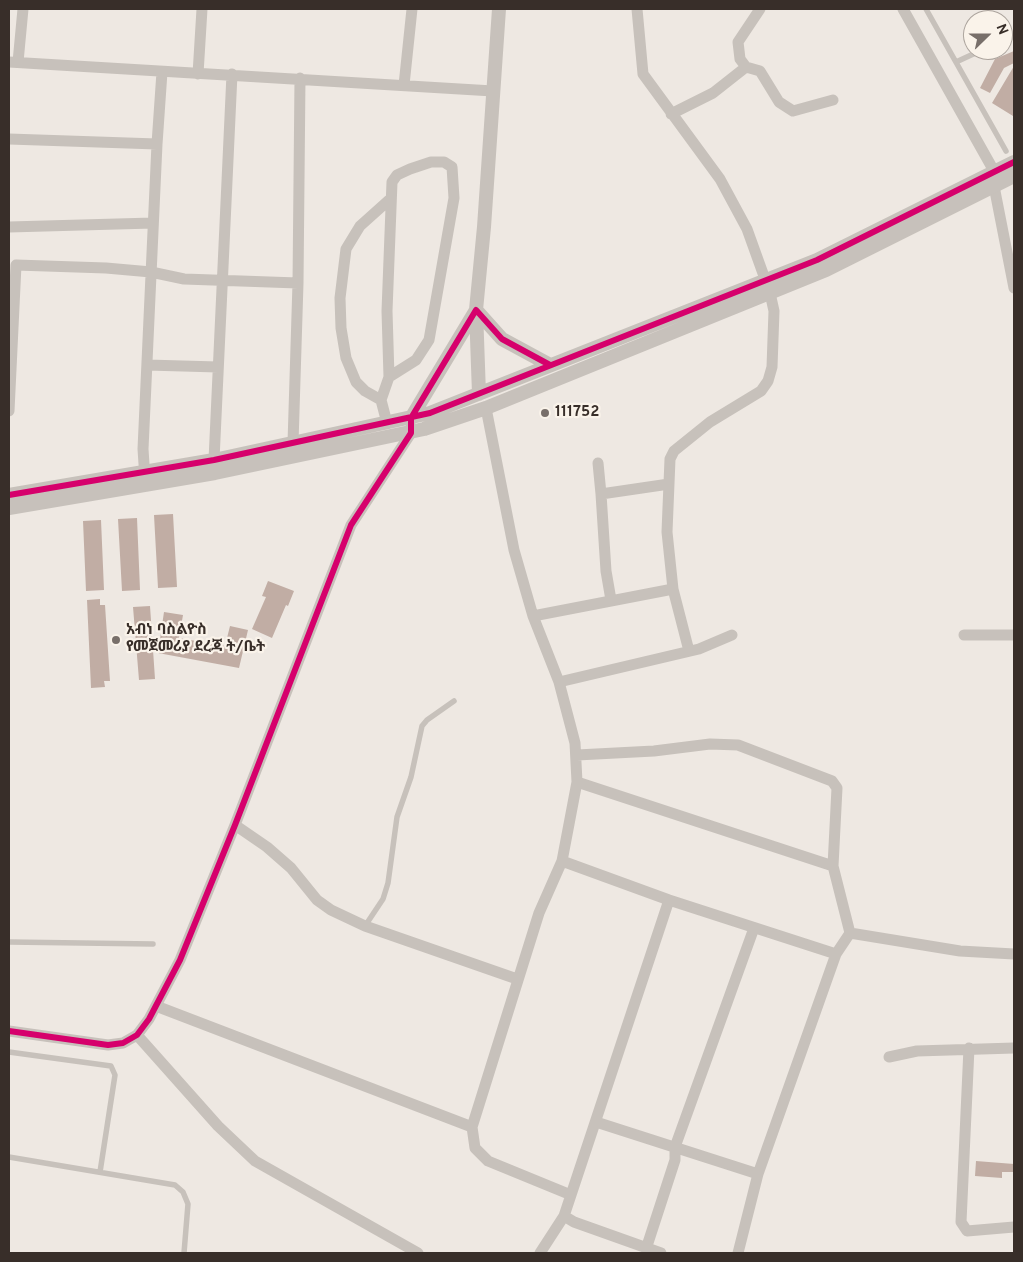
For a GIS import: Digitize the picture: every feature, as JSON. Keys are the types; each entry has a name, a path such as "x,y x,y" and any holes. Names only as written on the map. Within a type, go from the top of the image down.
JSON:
{"street":[{"path":"23,9 13,62 493,91"},
{"path":"198,74 202,9"},
{"path":"404,85 412,9"},
{"path":"479,394 476,310 484,227 499,9"},
{"path":"637,9 643,74 720,180 747,229 768,287 774,311 775,333 772,367 768,381 761,391 710,422 674,450 670,459 667,532 673,588 689,651"},
{"path":"760,9 738,42 740,59 746,67 760,71 779,102 793,112 832,100"},
{"path":"903,9 994,171"},
{"path":"671,114 713,93 746,67"},
{"path":"145,486 143,449 162,72"},
{"path":"214,460 232,74"},
{"path":"293,443 298,283 300,78"},
{"path":"9,139 157,144"},
{"path":"9,508 145,486 411,433 486,408 768,287 994,171 1010,156"},
{"path":"387,423 382,400 389,376 387,311 389,200 392,182 397,175 431,162 444,162 452,167 454,198 429,340 416,360 389,376"},
{"path":"9,496 214,460 411,418 479,394 550,365 768,287 826,270 1014,176"},
{"path":"994,186 1014,288"},
{"path":"382,400 360,386 350,366 341,328 340,298 346,250 360,226 389,200"},
{"path":"9,227 154,223"},
{"path":"9,410 13,264 151,272 184,279 298,283"},
{"path":"476,310 502,339 550,365"},
{"path":"9,1031 108,1045 123,1043 137,1035 156,1006 180,960 351,525 411,433 411,418 476,310"},
{"path":"147,365 218,367"},
{"path":"486,408 514,550 533,616 559,682 572,727 577,755 577,782 562,861 539,913 517,978 472,1127 476,1148 488,1160 571,1195"},
{"path":"598,463 606,571 611,600"},
{"path":"601,494 669,484"},
{"path":"533,616 673,588"},
{"path":"559,682 689,651 718,643 732,635"},
{"path":"964,635 1014,635"},
{"path":"577,755 733,744 832,781 837,788 833,866 850,933 836,954 758,1174 738,1253"},
{"path":"577,782 833,866"},
{"path":"235,824 267,847 291,868 324,905 365,926 517,978"},
{"path":"562,861 669,900 836,954"},
{"path":"540,1253 564,1216 669,900"},
{"path":"646,1249 675,1160 675,1147 754,928"},
{"path":"850,933 960,951 1014,954"},
{"path":"156,1006 472,1127"},
{"path":"137,1035 218,1126 255,1162 418,1253"},
{"path":"969,1048 961,1222 967,1231 1014,1227"},
{"path":"889,1057 916,1051 1014,1048"},
{"path":"596,1122 758,1174"},
{"path":"564,1216 574,1222 661,1253"}],"lane":[{"path":"926,9 1010,156"},
{"path":"956,62 963,59"},
{"path":"365,926 383,899 388,883 397,818 411,777 422,726 454,701"},
{"path":"9,942 153,944"},
{"path":"9,1052 111,1066 115,1075 100,1172"},
{"path":"9,1157 162,1181 175,1185 183,1192 188,1204 184,1253"}],"building":[{"path":"1013,51 1014,63 1004,68 990,93 980,88 994,60 1013,60"},
{"path":"1014,66 1014,113 1013,116 992,103"},
{"path":"173,514 177,587 158,588 154,515"},
{"path":"137,518 140,590 122,591 118,519"},
{"path":"101,520 104,590 86,591 83,521"},
{"path":"268,581 294,591 272,638 252,629 266,597 262,596"},
{"path":"100,599 100,605 105,605 110,681 104,681 105,687 91,688 87,600"},
{"path":"150,606 155,679 139,680 133,607"},
{"path":"164,612 183,615 179,638 225,646 230,626 248,630 239,668 158,653"},
{"path":"976,1161 1014,1164 1013,1172 1002,1172 1002,1178 975,1176"}],"cycle path":[{"path":"9,495 214,460 430,413 817,260 1014,162"},
{"path":"9,1031 108,1045 123,1043 137,1035 149,1019 180,960 235,825 351,525 411,433 411,418 476,310 502,339 550,365"}],"place":[{"name":"111752","path":"545,413"},
{"name":"አብነ ባስልዮስ የመጀመሪያ ደረጃ ት/ቤት","path":"116,640"}]}
